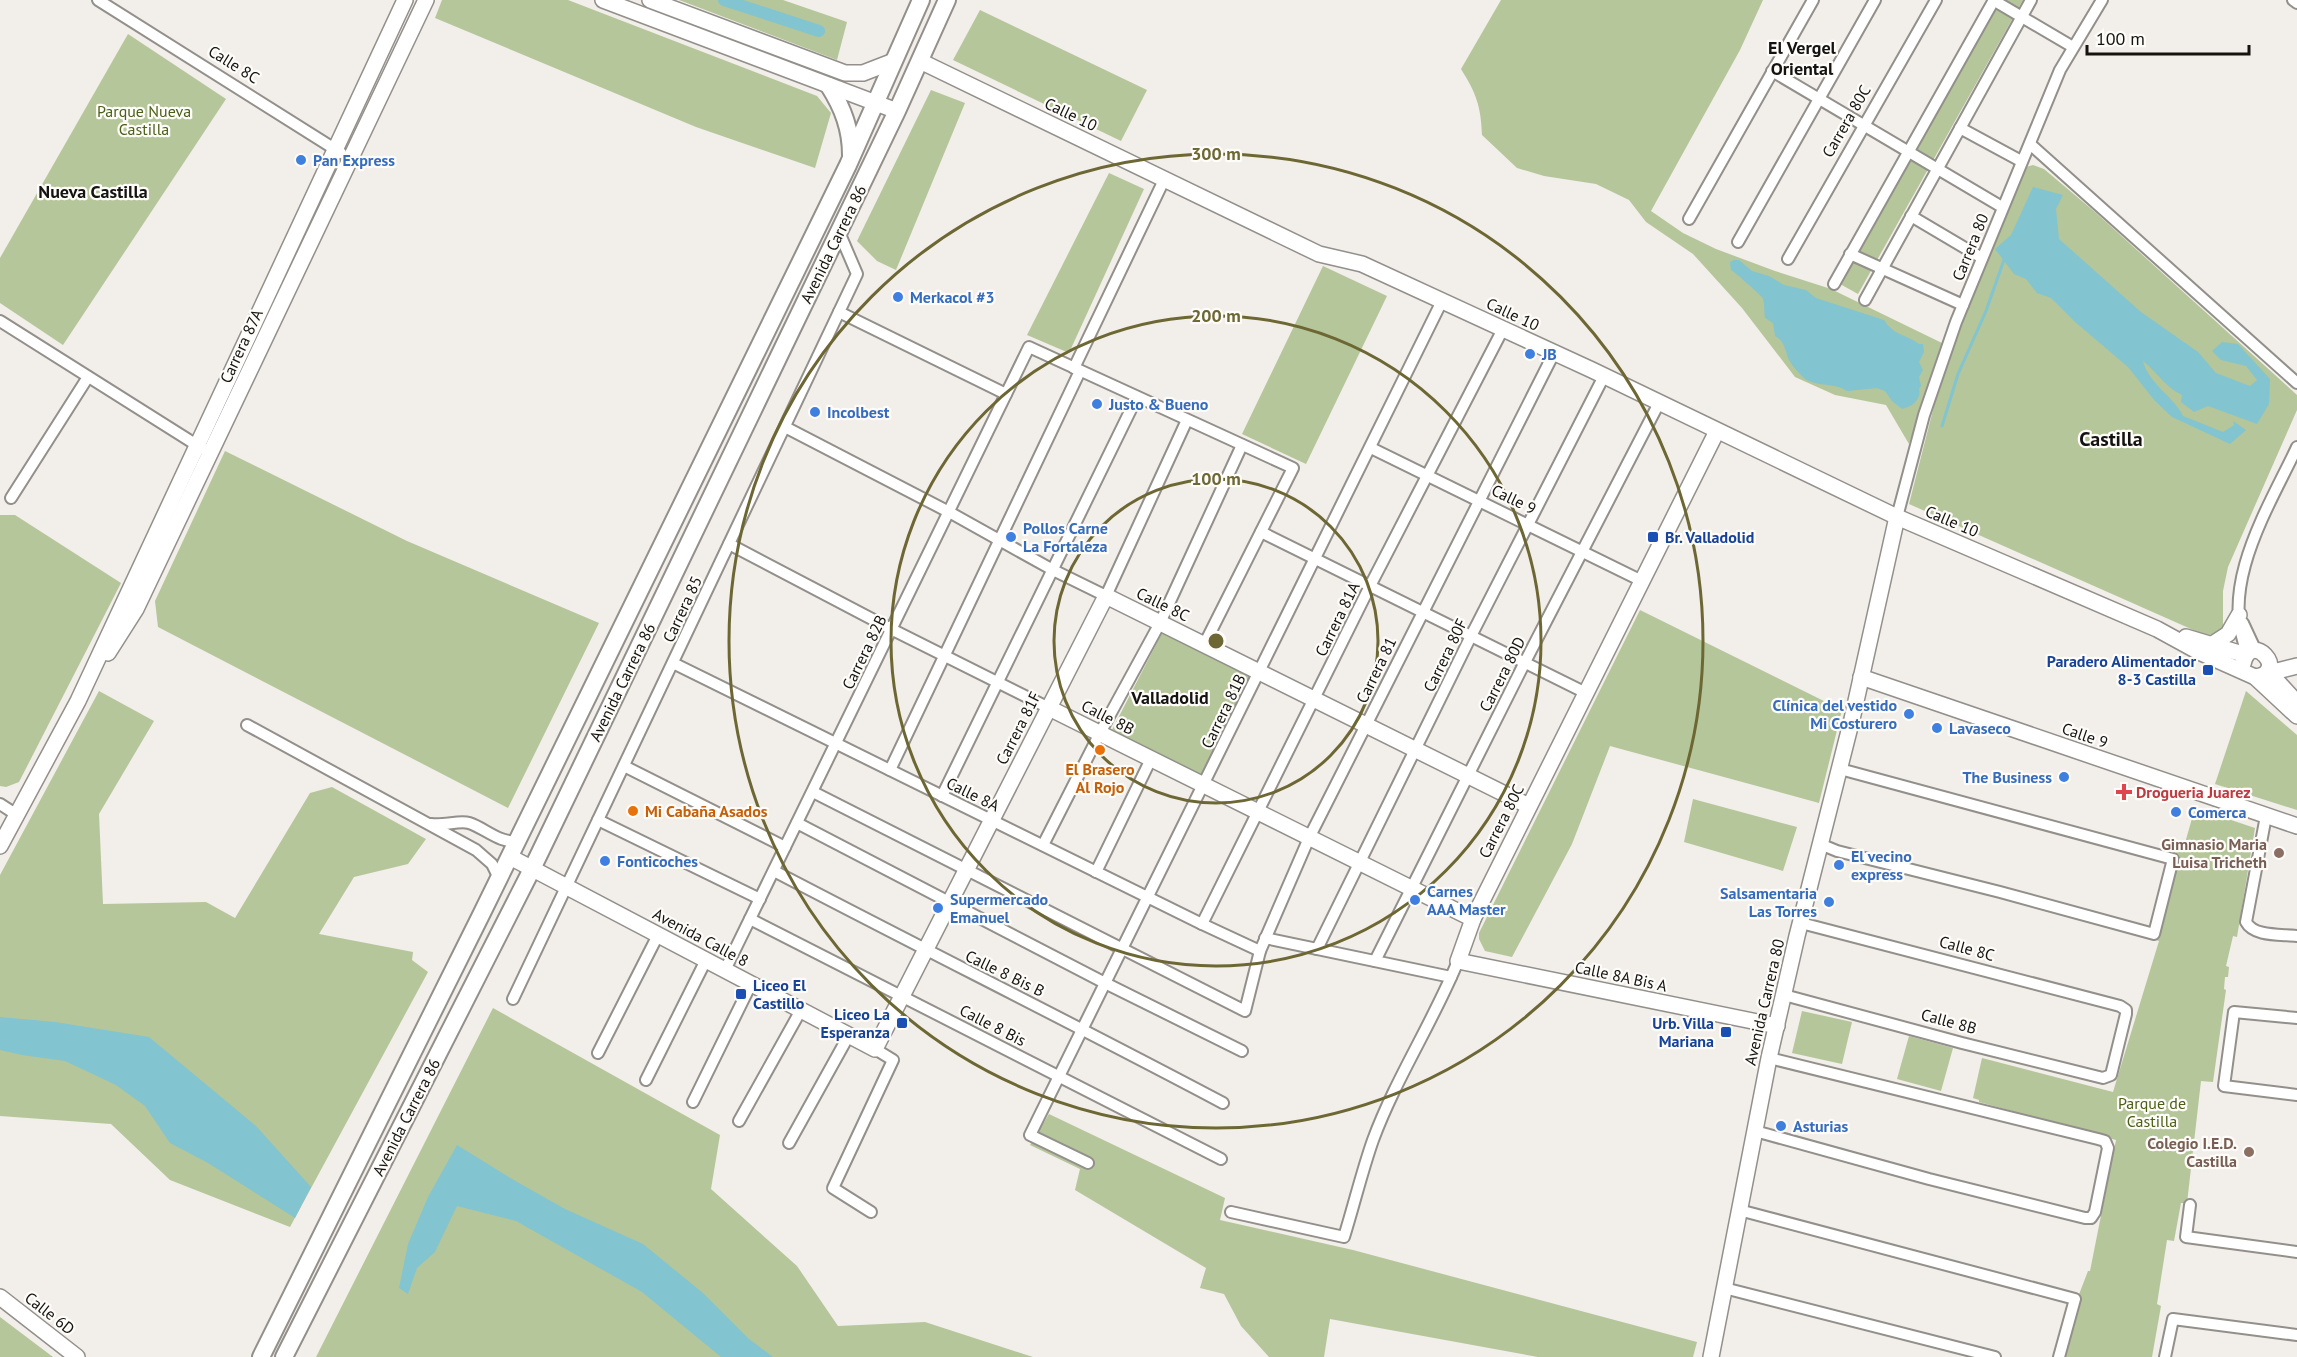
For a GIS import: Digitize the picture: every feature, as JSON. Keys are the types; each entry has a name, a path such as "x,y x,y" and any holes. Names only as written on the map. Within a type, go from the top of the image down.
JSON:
{"main road":[{"name":"Avenida Carrera 86","path":"261,1357 500,878 851,158 921,0"},
{"name":"Avenida Carrera 86","path":"284,1357 532,869 897,111 947,0"},
{"path":"829,86 846,117 851,158"}],"street":[{"name":"Calle 8C","path":"98,0 351,159"},
{"name":"Carrera 87A","path":"0,846 78,701 405,0"},
{"name":"Carrera 87A","path":"78,701 136,609 426,0"},
{"path":"603,0 897,111"},
{"path":"650,0 845,73 863,73 894,61"},
{"path":"1689,219 1813,0"},
{"path":"1738,242 1875,0"},
{"name":"Carrera 80C","path":"1788,259 1936,0"},
{"path":"1833,284 1993,0 2073,47"},
{"path":"1865,300 2031,0"},
{"name":"Carrera 80","path":"1897,518 1924,415 1963,305 2060,70 2102,0"},
{"path":"2293,0 2297,3"},
{"name":"Calle 10","path":"920,61 1319,254 1362,264 1604,376 1897,518 2157,629 2199,652 2261,670 2264,653 2250,653 2211,645 2157,629"},
{"path":"1772,71 2002,207"},
{"path":"1960,128 2021,161"},
{"path":"2030,144 2297,383"},
{"path":"890,770 999,541 1164,180"},
{"path":"1911,216 1982,258"},
{"name":"Carrera 85","path":"513,999 857,274 839,232"},
{"path":"1851,254 1963,305"},
{"name":"Carrera 81B","path":"1088,1163 1030,1135 1442,301"},
{"path":"839,312 1006,394"},
{"path":"0,321 211,453"},
{"name":"Carrera 81A","path":"1202,924 1370,586 1503,329"},
{"name":"Carrera 82B","path":"725,970 1029,347 1077,369"},
{"name":"Carrera 81","path":"1122,948 1245,1011 1260,951 1309,838 1554,353"},
{"path":"1077,369 1293,468 1204,645"},
{"name":"Carrera 80F","path":"1317,949 1471,636 1604,376"},
{"path":"11,498 88,377"},
{"path":"942,796 1137,397"},
{"name":"Carrera 80D","path":"1375,961 1525,662 1659,403"},
{"name":"Carrera 81F","path":"875,1049 1106,596 1187,420"},
{"name":"Calle 8C","path":"785,427 949,512 1053,570 1529,806"},
{"name":"Carrera 80C","path":"1231,1212 1344,1237 1373,1139 1451,977 1473,919 1717,431"},
{"path":"1043,845 1160,623 1242,445"},
{"path":"2292,697 2261,670 2243,661 2250,653 2241,633 2238,612 2241,577 2260,526 2297,447"},
{"name":"Calle 9","path":"1371,448 1642,581"},
{"name":"Avenida Carrera 80","path":"1711,1357 1769,1058 1840,769 1897,518"},
{"path":"1261,532 1586,693"},
{"name":"Calle 8B","path":"729,544 944,656 1473,919"},
{"path":"2211,645 2228,634 2238,612"},
{"name":"Calle 8A","path":"673,663 1260,951"},
{"path":"2261,670 2277,671 2296,665 2292,697"},
{"path":"2261,670 2297,716"},
{"name":"Calle 9","path":"1861,677 2297,826"},
{"path":"247,725 481,854 492,864 500,878"},
{"path":"1096,872 1151,759"},
{"path":"624,766 785,847"},
{"path":"1820,844 1837,851 2154,934 2173,859 1840,769"},
{"path":"813,792 1122,948"},
{"path":"0,804 17,815"},
{"path":"2266,816 2246,922 2249,929 2257,932 2297,936"},
{"path":"598,820 760,899"},
{"path":"428,824 446,825 465,822 508,841 518,841"},
{"path":"797,823 1105,983 1242,1051"},
{"name":"Avenida Calle 8","path":"510,857 875,1049"},
{"name":"Calle 8 Bis B","path":"774,871 1083,1028 1223,1103"},
{"name":"Calle 8 Bis","path":"750,920 1221,1159"},
{"name":"Calle 8C","path":"1801,922 2124,1008 2126,1014 2111,1075 2106,1078"},
{"path":"598,1053 657,935"},
{"path":"1265,938 1451,977"},
{"path":"646,1080 706,960"},
{"name":"Calle 8A Bis A","path":"1458,961 1777,1026"},
{"path":"693,1102 752,984"},
{"name":"Calle 8B","path":"1784,995 1962,1043 2106,1078"},
{"path":"739,1121 801,1010"},
{"path":"2297,1018 2234,1012 2224,1086 2297,1095"},
{"path":"789,1143 849,1035"},
{"path":"871,1212 833,1188 893,1060 875,1049"},
{"path":"1755,1131 1929,1179 2091,1218 2095,1212 2108,1148 2105,1141 2098,1139 1769,1058"},
{"path":"2190,1205 2186,1237 2297,1252"},
{"path":"1739,1210 2075,1299 2059,1357"},
{"path":"1724,1288 1995,1357"},
{"name":"Calle 6D","path":"0,1297 77,1357"},
{"path":"2165,1357 2173,1319 2297,1335"}],"green space":[{"path":"442,0 568,0 817,96 831,113 815,168 696,127 435,18"},
{"path":"679,0 783,0 847,22 837,60"},
{"path":"1501,0 1763,0 1740,50 1651,211 1683,233 1716,249 1831,289 1942,343 1909,444 1886,405 1835,395 1795,377 1742,308 1693,254 1646,222 1629,200 1596,184 1544,176 1517,168 1482,135 1477,100 1461,69"},
{"path":"2000,0 2023,0 1858,294 1840,284"},
{"path":"980,10 1147,90 1121,141 953,60"},
{"name":"Parque Nueva Castilla","path":"128,34 226,99 63,345 0,303 0,258"},
{"path":"931,90 965,103 896,270 877,261 857,241"},
{"path":"2033,165 2044,169 2095,212 2297,395 2297,410 2228,567 2223,591 2223,627 2217,634 2200,633 1909,504 1948,358 2021,175 2026,167"},
{"path":"1109,173 1144,189 1069,353 1027,335"},
{"path":"1323,266 1387,296 1306,464 1242,434"},
{"path":"225,451 407,541 599,623 508,808 158,627 155,601"},
{"path":"0,515 15,515 121,583 19,782 6,787 0,786"},
{"path":"1640,610 1842,710 1819,803 1610,746 1572,844 1512,957 1485,951 1479,939 1479,933"},
{"path":"1163,631 1253,677 1202,776 1112,730"},
{"path":"99,691 154,721 99,814 103,904 206,902 235,918 310,793 332,787 426,839 408,864 354,877 319,934 413,952 412,960 428,972 290,1227 170,1180 111,1124 0,1116 0,875"},
{"path":"2246,691 2297,735 2297,810 2215,784"},
{"path":"1693,799 1797,827 1783,871 1684,842"},
{"name":"Parque de Castilla","path":"2195,808 2255,828 2237,937 2233,936 2226,966 2229,967 2228,977 2225,977 2224,989 2226,990 2213,1082 2201,1081 2187,1203 2181,1203 2174,1241 2167,1240 2157,1304 2161,1306 2152,1357 2062,1357 2078,1297 2088,1271 2090,1271 2116,1140 1979,1102 1973,1098 1982,1058 2113,1092 2159,941 2153,939 2177,849 2183,850"},
{"path":"493,1008 720,1135 711,1189 797,1266 838,1326 925,1322 1033,1357 316,1357"},
{"path":"1802,1011 1852,1022 1842,1064 1792,1053"},
{"path":"1909,1036 1953,1048 1941,1091 1897,1079"},
{"path":"1049,1114 1225,1198 1220,1220 1353,1250 1697,1342 1693,1357 1538,1357 1330,1319 1324,1357 1269,1357 1241,1326 1224,1294 1200,1288 1206,1268 1075,1190 1080,1169 1030,1145"},
{"path":"0,1317 53,1357 0,1357"}],"water":[{"path":"2033,187 2063,195 2056,209 2059,239 2141,312 2198,352 2216,373 2250,386 2257,380 2246,366 2221,360 2212,351 2222,342 2238,344 2270,379 2269,404 2257,424 2208,406 2194,412 2181,402 2182,395 2171,388 2143,361 2150,376 2183,416 2223,432 2234,425 2233,421 2246,430 2230,444 2172,417 2155,401 2128,367 2051,298 2037,293 2026,279 2014,274 1995,249 2011,235"},
{"path":"1739,260 1752,271 1769,276 1784,285 1806,290 1816,298 1884,320 1896,332 1923,344 1924,352 1919,362 1923,370 1919,377 1921,386 1918,399 1902,409 1885,391 1877,388 1847,391 1805,379 1791,364 1783,343 1775,336 1773,323 1765,318 1762,297 1731,270 1730,262"},
{"path":"0,1017 55,1022 149,1037 256,1126 311,1187 295,1218 208,1163 170,1143 145,1106 116,1085 65,1061 0,1050"},
{"path":"457,1145 565,1209 643,1244 703,1293 749,1339 773,1357 721,1357 642,1292 516,1221 457,1206 435,1252 417,1268 408,1294 399,1288 408,1244 428,1197"}],"waterway":[{"path":"724,0 819,31"},
{"path":"1942,426 1958,374 1986,311 2005,257"}],"place":[{"name":"Pan Express","path":"301,160"},
{"name":"Merkacol #3","path":"898,297"},
{"name":"JB","path":"1530,354"},
{"name":"Justo & Bueno","path":"1097,404"},
{"name":"Incolbest","path":"815,412"},
{"name":"Pollos Carne La Fortaleza","path":"1011,537"},
{"name":"Br. Valladolid","path":"1653,537"},
{"name":"Paradero Alimentador 8-3 Castilla","path":"2208,670"},
{"name":"Clínica del vestido Mi Costurero","path":"1909,714"},
{"name":"Lavaseco","path":"1937,728"},
{"name":"El Brasero Al Rojo","path":"1100,750"},
{"name":"The Business","path":"2064,777"},
{"name":"Drogueria Juarez","path":"2124,792"},
{"name":"Mi Cabaña Asados","path":"633,811"},
{"name":"Comerca","path":"2176,812"},
{"name":"Gimnasio Maria Luisa Tricheth","path":"2279,853"},
{"name":"Fonticoches","path":"605,861"},
{"name":"El vecino express","path":"1839,865"},
{"name":"Carnes AAA Master","path":"1415,900"},
{"name":"Salsamentaria Las Torres","path":"1829,902"},
{"name":"Supermercado Emanuel","path":"938,908"},
{"name":"Liceo El Castillo","path":"741,994"},
{"name":"Liceo La Esperanza","path":"902,1023"},
{"name":"Urb. Villa Mariana","path":"1726,1032"},
{"name":"Asturias","path":"1781,1126"},
{"name":"Colegio I.E.D. Castilla","path":"2249,1152"}],"district":[{"name":"El Vergel Oriental","path":"1802,58"},
{"name":"Nueva Castilla","path":"93,192"},
{"name":"Castilla","path":"2111,439"},
{"name":"Valladolid","path":"1170,698"}]}
